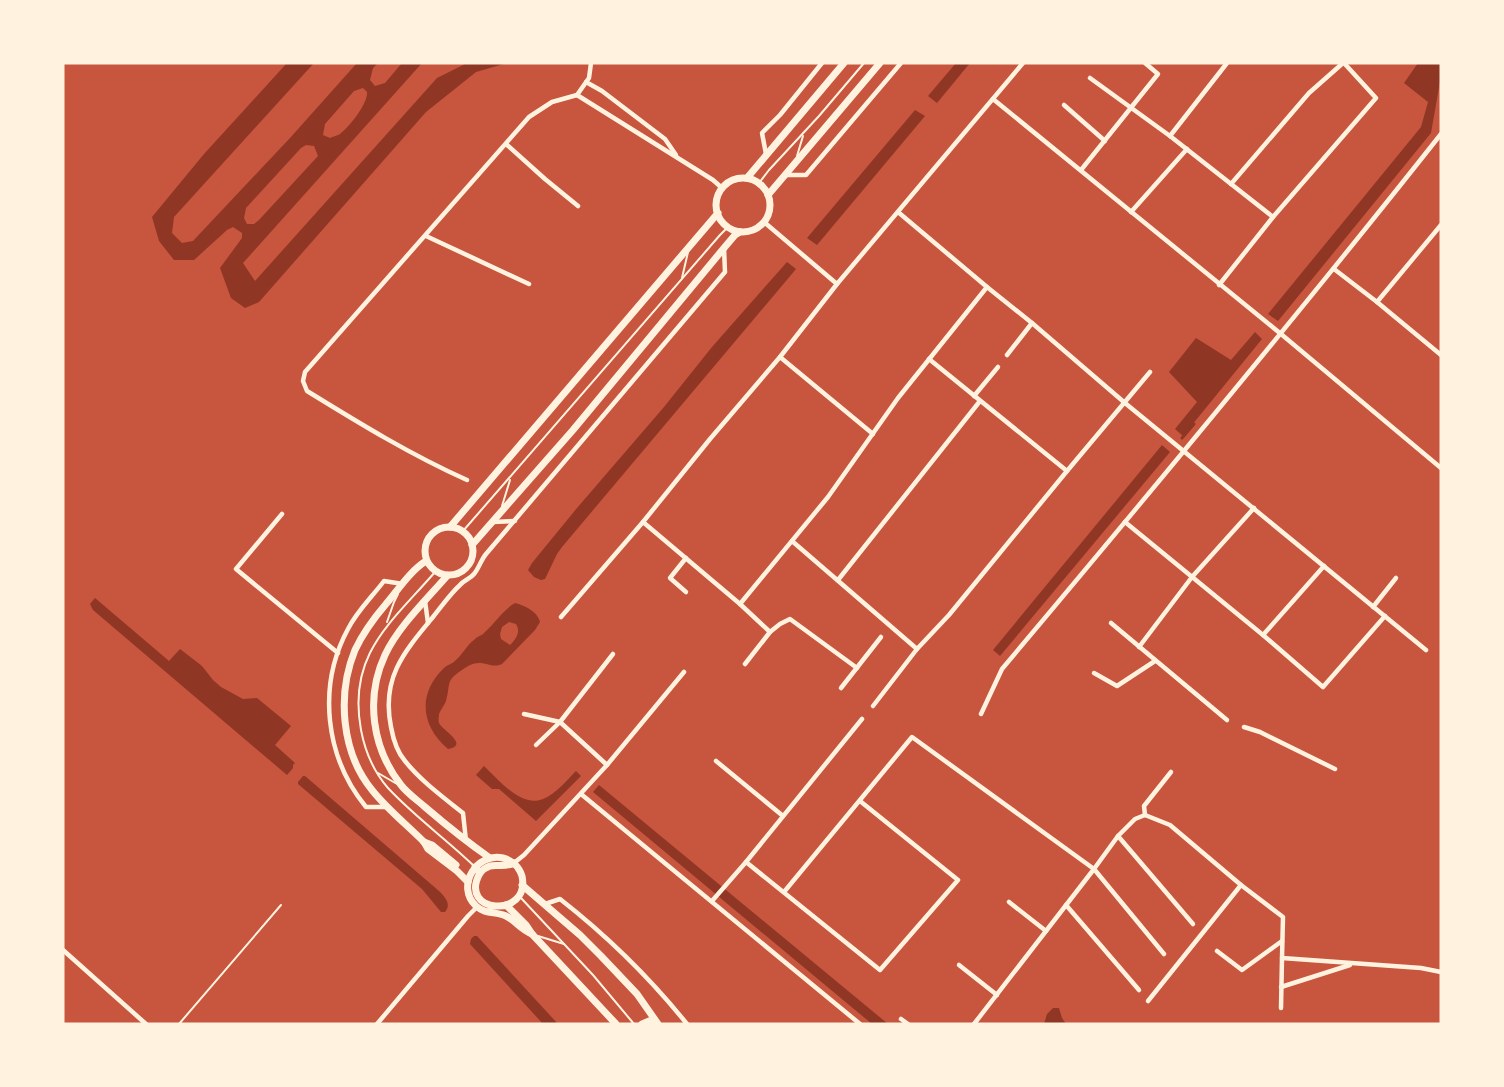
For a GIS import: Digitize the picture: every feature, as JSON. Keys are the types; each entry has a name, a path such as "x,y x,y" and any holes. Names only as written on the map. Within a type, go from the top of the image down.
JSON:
{"main road":[{"path":"747,178 844,63"},
{"path":"768,195 880,63"},
{"path":"747,178 759,183 764,187 770,204 770,211 764,222 749,232 740,232 728,227 720,219 716,204 722,188 738,179 747,178"},
{"path":"450,527 718,213"},
{"path":"472,545 573,430 724,248 740,232"},
{"path":"450,527 463,531 472,545 472,557 467,568 457,574 447,576 435,572 426,561 424,548 430,536 440,528 450,527"},
{"path":"426,561 419,566 374,619 361,639 346,683 346,725 352,752 368,784 424,842 432,845 471,880"},
{"path":"447,576 390,645 374,687 374,715 377,740 388,766 403,787 466,842 490,858 504,858 514,863 520,871 522,885 519,896 511,903 494,907 480,905"},
{"path":"490,858 477,870 471,880 468,893 470,898 488,913 505,915 522,930 532,934"},
{"path":"477,870 493,865 507,866 514,863"},
{"path":"522,885 580,935 637,994 655,1022 642,1024"},
{"path":"506,906 616,1024"}],"street":[{"path":"467,480 436,467 383,438 307,391 303,381 305,372 529,117 552,102 577,95 589,78 591,63"},
{"path":"766,154 762,134 822,63"},
{"path":"786,175 806,175 901,63"},
{"path":"561,617 643,522 780,357 837,284 1023,63"},
{"path":"1081,170 1158,74 1145,63"},
{"path":"1170,136 1227,63"},
{"path":"1219,285 1273,217 1376,98 1343,63 1308,93 1231,184"},
{"path":"1090,78 1170,136 1273,217"},
{"path":"586,82 602,91 665,139 677,157"},
{"path":"577,95 713,180 722,188"},
{"path":"993,99 1441,468"},
{"path":"1064,105 1105,141"},
{"path":"981,714 1002,669 1185,451 1441,134"},
{"path":"506,144 578,206"},
{"path":"1131,212 1186,149"},
{"path":"898,212 1125,403 1426,650"},
{"path":"764,222 837,284"},
{"path":"1377,302 1441,225"},
{"path":"426,236 529,284"},
{"path":"466,842 463,813 419,776 403,759 393,737 388,699 396,668 405,652 458,586 474,574 484,556 725,272 724,248"},
{"path":"1334,269 1441,355"},
{"path":"740,604 828,497 897,399 987,287"},
{"path":"1007,355 1032,323"},
{"path":"780,357 873,434"},
{"path":"929,359 1066,471"},
{"path":"974,396 998,367"},
{"path":"873,706 917,649 949,615 1150,372"},
{"path":"838,580 980,401"},
{"path":"1139,647 1192,578 1254,508"},
{"path":"282,514 236,569 338,652"},
{"path":"493,522 515,521"},
{"path":"643,522 770,632"},
{"path":"1125,522 1323,687 1385,616"},
{"path":"792,541 917,649"},
{"path":"686,558 670,578 686,592"},
{"path":"1263,635 1324,566"},
{"path":"1373,607 1396,578"},
{"path":"388,807 366,807 351,787 338,760 330,727 328,705 330,682 338,652 355,617 384,581 404,584"},
{"path":"425,601 428,623"},
{"path":"745,664 770,632 790,619 857,668"},
{"path":"1111,623 1227,720"},
{"path":"841,688 881,637"},
{"path":"536,745 560,722 613,654"},
{"path":"1094,674 1117,686 1155,661"},
{"path":"514,863 607,765 684,672"},
{"path":"524,714 560,722 607,765"},
{"path":"712,901 862,719"},
{"path":"1244,727 1260,732 1335,769"},
{"path":"784,892 912,738 1094,869 1164,954"},
{"path":"716,761 783,816"},
{"path":"1145,815 1144,806 1171,772"},
{"path":"581,794 860,1024"},
{"path":"746,862 880,970 958,880 860,801"},
{"path":"974,1024 1118,836 1135,819 1145,815 1170,825 1283,917 1281,1008"},
{"path":"1118,836 1192,924"},
{"path":"1148,1001 1241,885"},
{"path":"545,904 560,899 614,946 687,1024"},
{"path":"1009,902 1046,931"},
{"path":"377,1024 468,916 480,905"},
{"path":"1066,905 1139,990"},
{"path":"1217,951 1242,970 1282,941"},
{"path":"63,950 146,1024"},
{"path":"1282,958 1420,968 1441,972"},
{"path":"1281,987 1354,964"},
{"path":"959,965 997,995"},
{"path":"901,1019 908,1024"}],"lane":[{"path":"759,183 864,63"},
{"path":"794,165 803,134"},
{"path":"463,531 728,227"},
{"path":"681,281 689,247"},
{"path":"501,512 511,477"},
{"path":"435,572 387,625 366,659 358,707 366,748 376,771 386,786 477,870"},
{"path":"387,625 394,602 404,584"},
{"path":"376,771 403,787"},
{"path":"519,896 593,975 634,1024"},
{"path":"179,1024 280,905"},
{"path":"532,934 565,944"}],"shaded area":[{"path":"287,63 314,63 174,217 172,233 182,243 193,241 357,63 378,63 373,68 370,80 375,86 385,83 402,63 422,63 243,263 255,281 437,78 467,63 507,63 476,72 426,112 259,302 245,308 231,298 220,268 242,238 242,233 233,227 194,260 174,260 159,241 152,217 204,154","holes":["363,88 367,92 366,97 353,121 340,134 330,138 323,135 325,124 354,91","306,145 314,146 318,156 259,220 254,224 247,224 244,218 246,208"]},
{"path":"956,63 970,63 937,103 928,96"},
{"path":"1418,63 1441,63 1441,76 1431,133 1278,321 1268,314 1421,127 1428,102 1404,83"},
{"path":"915,110 925,116 817,245 807,238"},
{"path":"787,262 796,269 562,547 545,579 534,577 528,570 532,563 712,347"},
{"path":"1255,332 1262,339 1183,436 1175,429 1197,402 1169,372 1196,338 1231,360"},
{"path":"1162,445 1170,452 1000,656 993,650"},
{"path":"95,598 169,661 180,649 202,666 221,687 243,699 257,698 291,726 275,745 295,763 287,775 93,610 90,604"},
{"path":"515,603 526,607 537,615 540,622 502,664 496,666 472,664 451,680 446,701 439,714 439,723 456,741 454,747 448,749 432,730 428,720 426,699 429,688 444,668 455,661 471,642 484,633","holes":["509,622 516,624 517,635 510,645 501,639 500,634 502,627"]},
{"path":"484,766 511,791 527,800 535,801 552,794 576,771 581,776 536,821 499,789 492,789 476,775"},
{"path":"303,776 439,891 447,901 445,912 441,912 422,889 298,784"},
{"path":"599,785 888,1024 872,1024 593,792"},
{"path":"474,936 477,936 558,1024 543,1024 470,944"},
{"path":"1053,1008 1059,1008 1066,1024 1044,1024 1047,1014"}],"waterway":[{"path":"1182,438 1194,424"}]}
